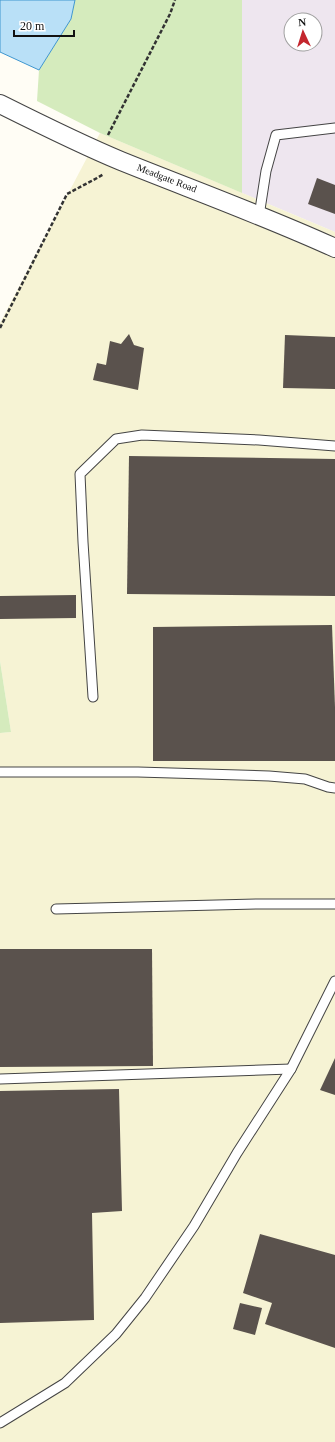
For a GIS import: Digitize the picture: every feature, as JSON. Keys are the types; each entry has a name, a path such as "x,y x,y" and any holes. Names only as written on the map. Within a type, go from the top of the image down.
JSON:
{"street":[{"name":"Meadgate Road","path":"0,104 98,151 335,248"}],"lane":[{"path":"259,216 266,171 276,135 335,128"},
{"path":"93,697 80,474 116,439 142,436 259,440 335,446"},
{"path":"0,772 138,772 269,776 305,779 335,788"},
{"path":"56,909 257,904 335,904"},
{"path":"0,1423 65,1383 116,1334 145,1298 194,1226 237,1153 291,1069 335,982"},
{"path":"0,1078 291,1069"}],"path":[{"path":"98,151 111,130 170,14 175,0"},
{"path":"0,328 67,194 98,178 120,160"}],"shaded area":[{"path":"242,0 335,0 335,232 242,193"},
{"path":"100,133 335,232 335,1442 0,1442 0,733 11,732 0,661 0,323"}],"green space":[{"path":"75,0 242,0 242,193 100,133 37,101 39,70 71,19"},
{"path":"0,661 11,732 0,733"}],"water":[{"path":"0,0 75,0 71,19 39,70 0,52"}],"building":[{"path":"317,178 335,185 335,214 308,204"},
{"path":"129,334 134,345 144,348 138,390 93,380 97,363 106,365 110,341 121,344"},
{"path":"285,335 335,337 335,389 283,388"},
{"path":"129,456 335,459 335,596 127,594"},
{"path":"76,595 76,618 0,619 0,596"},
{"path":"332,625 335,761 153,761 153,627"},
{"path":"0,949 152,949 153,1066 0,1067"},
{"path":"335,1058 335,1095 320,1090"},
{"path":"119,1089 122,1211 92,1213 94,1320 0,1323 0,1091"},
{"path":"260,1234 335,1255 335,1348 265,1324 272,1303 243,1293"},
{"path":"240,1303 262,1308 255,1335 233,1329"}]}
